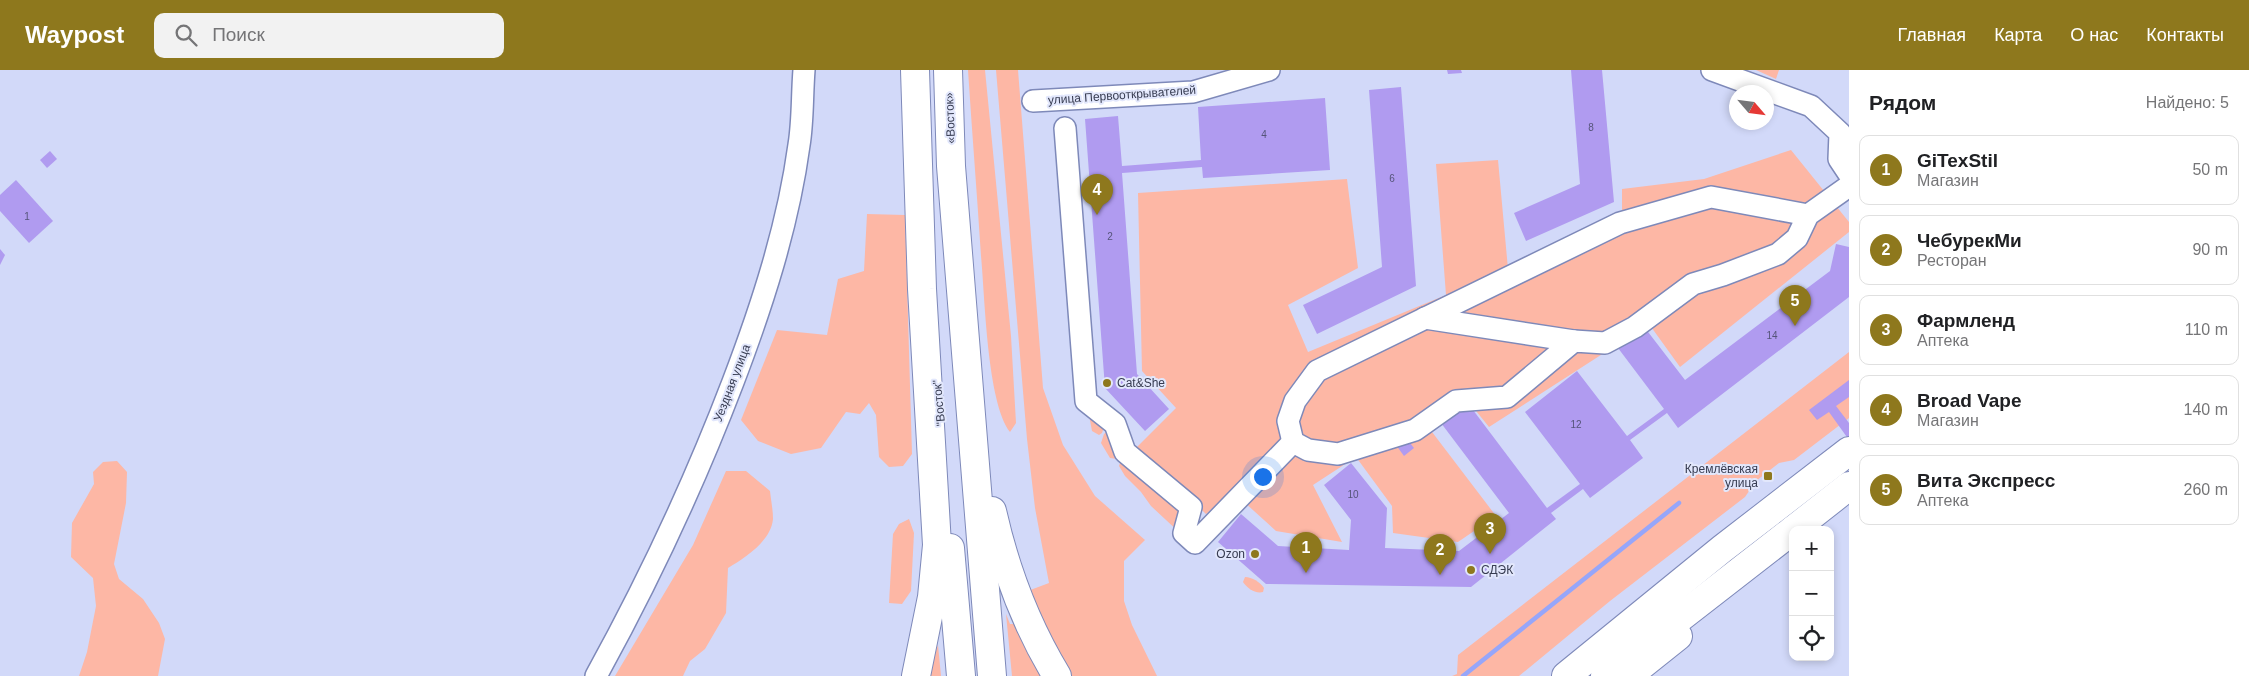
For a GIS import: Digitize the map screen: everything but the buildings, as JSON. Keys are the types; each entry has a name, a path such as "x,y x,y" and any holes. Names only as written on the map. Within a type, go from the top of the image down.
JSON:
{"main road":[{"path":"915,70 920,165 922,289 937,545 932,597 916,676"},
{"name":"«Восток»","path":"948,70 951,166"},
{"name":"\"Восток\"","path":"920,165 961,676"},
{"path":"951,166 992,676"},
{"path":"951,166 970,303 990,500 1000,545 1015,591 1035,636 1057,676"},
{"path":"1566,676 1722,549 1849,451"},
{"path":"1798,526 1849,486"},
{"path":"1605,676 1789,533"},
{"path":"1548,676 1650,595 1722,549"},
{"path":"1628,676 1692,624 1740,571"}],"street":[{"name":"Уездная улица","path":"596,676 641,595 706,452 759,314 778,249 800,145 804,70"},
{"name":"улица Первооткрывателей","path":"1033,101 1193,92 1269,70"},
{"path":"1712,70 1811,106 1840,133 1839,159 1849,174"},
{"path":"1065,128 1086,401 1115,424 1125,452 1191,507 1184,533 1196,544 1293,442"},
{"path":"1425,318 1574,342 1605,343 1635,327 1694,284 1724,275 1778,254 1797,238 1808,215 1849,186"},
{"path":"1574,342 1507,397 1456,401 1414,430 1338,454 1308,450 1293,442 1288,420 1295,400 1317,371 1620,222 1711,197 1808,215"}],"shaded area":[{"path":"968,70 985,70 1011,336 1016,423 1010,432 1002,418 996,398 988,348"},
{"path":"996,70 1018,70 1043,388 1063,445 1095,496 1145,540 1124,561 1124,601 1132,625 1157,676 1068,676 1025,592 1049,583 1035,508 1027,439"},
{"path":"1756,70 1779,70 1776,79"},
{"path":"1791,150 1849,222 1849,232 1680,367 1649,324 1489,427 1468,401 1429,428 1496,516 1458,542 1393,533 1392,506 1356,457 1313,485 1342,542 1276,531 1232,491 1206,514 1136,448 1176,408 1142,371 1138,193 1347,179 1358,268 1288,305 1308,352 1446,295 1436,164 1498,160 1508,269 1622,215 1622,189 1704,179"},
{"path":"867,214 905,215 912,454 903,466 889,467 879,457 876,415 869,403 860,414 846,412 821,448 791,454 758,441 741,420 777,330 827,335 838,279 864,271"},
{"path":"1849,352 1849,418 1794,460 1779,463 1756,481 1745,497 1610,601 1519,676 1452,676 1457,674 1458,655"},
{"path":"1089,415 1104,427 1099,435 1092,431"},
{"path":"1108,431 1119,456 1117,459 1110,458 1101,443 1104,434"},
{"path":"1121,460 1183,506 1180,533 1151,506 1141,492 1125,476 1119,466"},
{"path":"117,461 127,472 126,503 114,564 119,579 143,599 159,623 165,639 158,676 79,676 87,652 96,606 93,578 71,557 72,523 94,484 93,472 103,462"},
{"path":"726,471 746,471 770,491 773,519 768,535 762,542 749,554 728,568 726,613 705,649 690,661 683,676 615,676 693,545"},
{"path":"909,519 914,533 911,591 902,604 889,603 893,534 899,524"},
{"path":"1245,577 1253,579 1260,584 1264,588 1263,592 1257,592 1249,588 1243,582"},
{"path":"1006,614 1010,624 1014,624 1042,676 1012,676"},
{"path":"938,645 941,676 928,676"}],"waterway":[{"path":"1463,676 1679,503"}],"place":[{"name":"Broad Vape","path":"1097,215"},
{"name":"Вита Экспресс","path":"1795,326"},
{"name":"Cat&She","path":"1107,383"},
{"name":"Кремлёвская улица","path":"1768,476"},
{"name":"Ozon","path":"1255,554"},
{"name":"Фармленд","path":"1490,554"},
{"name":"СДЭК","path":"1471,570"},
{"name":"GiTexStil","path":"1306,573"},
{"name":"ЧебурекМи","path":"1440,575"}]}
